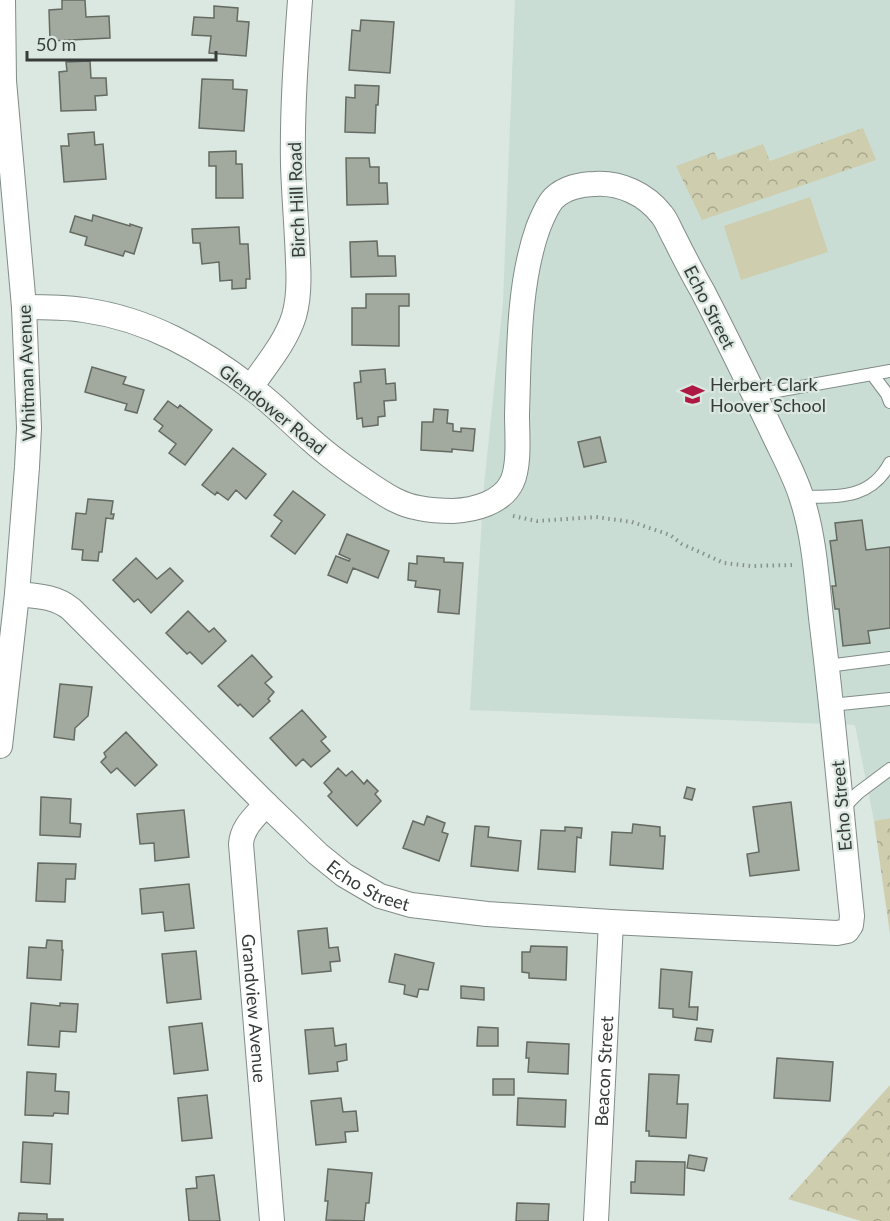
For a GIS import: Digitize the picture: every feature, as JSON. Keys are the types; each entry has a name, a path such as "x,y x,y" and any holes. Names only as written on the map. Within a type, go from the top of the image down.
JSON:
{"street":[{"name":"Whitman Avenue","path":"0,746 17,594 29,428 24,307 2,81 3,0"},
{"name":"Birch Hill Road","path":"251,387 289,329 297,301 299,275 293,122 300,0"},
{"name":"Echo Street","path":"17,594 53,599 71,609 318,854 344,875 389,899 424,908 487,914 837,933 847,931 851,925 852,916 827,666 810,531 802,497 732,349 662,215 642,197 624,187 600,183 574,187 555,197 542,218 530,252 526,273 519,363 516,460 513,478 501,496 480,506"},
{"name":"Glendower Road","path":"24,307 82,310 141,324 185,344 225,368 272,404 331,457 396,501 421,509 454,511 480,506"},
{"name":"Grandview Avenue","path":"266,804 246,827 242,834 241,844 272,1221"},
{"name":"Beacon Street","path":"596,1221 611,922"}],"lane":[{"path":"755,396 890,371"},
{"path":"872,374 887,394 890,402"},
{"path":"802,497 837,496 863,491 880,478 890,463"},
{"path":"827,666 890,658"},
{"path":"831,705 890,699"},
{"path":"841,810 858,793 890,769"}],"path":[{"path":"480,506 496,514 537,521 597,517 632,522 670,535 682,544 724,562 752,566 786,566 814,562"}],"shaded area":[{"name":"Herbert Clark Hoover School","path":"515,0 890,0 890,818 874,821 855,725 470,710 484,486 503,302"}],"green space":[{"path":"863,128 876,160 702,220 676,166 714,152 718,160 763,144 770,161"},
{"path":"810,197 828,252 741,280 724,226"},
{"path":"890,818 890,934 874,821"},
{"path":"890,1085 890,1221 861,1221 788,1199"}],"building":[{"path":"62,0 85,0 86,17 109,16 110,38 50,41 49,10 62,9"},
{"path":"214,6 238,8 237,21 249,22 246,56 209,53 211,36 192,35 194,17 214,18"},
{"path":"361,20 394,22 390,73 349,70 352,30 360,31"},
{"path":"90,61 91,78 106,78 107,95 95,96 96,110 61,111 59,72 67,71 66,62"},
{"path":"202,79 233,80 233,89 247,90 244,131 199,128"},
{"path":"355,85 379,86 375,133 345,132 346,97 355,98"},
{"path":"94,132 95,145 103,144 106,179 64,182 61,146 69,146 68,134"},
{"path":"236,151 236,164 242,164 243,198 216,198 216,166 209,166 209,152"},
{"path":"346,158 369,158 370,167 379,167 379,183 387,183 388,204 347,205"},
{"path":"93,215 142,228 134,254 125,251 123,256 85,245 87,237 70,232 75,216 92,221"},
{"path":"239,227 240,244 248,244 250,279 246,279 246,288 232,289 232,280 220,281 219,262 202,264 200,243 193,243 192,229"},
{"path":"377,241 378,256 395,256 396,276 351,277 350,242"},
{"path":"366,294 409,294 409,306 399,306 399,346 352,345 352,308 366,308"},
{"path":"92,367 126,377 123,384 144,390 137,413 125,410 127,404 85,392"},
{"path":"385,369 386,384 395,383 396,400 384,401 385,416 378,417 378,425 363,427 362,418 357,419 354,383 361,382 360,371"},
{"path":"168,401 178,408 180,405 212,430 185,465 169,453 176,444 159,431 163,426 154,419"},
{"path":"434,409 448,410 447,423 453,424 453,431 461,432 461,428 475,429 473,451 421,450 422,422 433,422"},
{"path":"600,437 606,462 584,467 578,442"},
{"path":"233,448 266,474 246,499 236,490 228,500 217,492 215,495 202,485"},
{"path":"293,491 325,515 295,554 271,536 282,521 274,515"},
{"path":"88,499 113,501 111,514 114,514 113,519 106,518 102,552 99,552 98,561 82,560 83,550 72,549 76,513 86,514"},
{"path":"862,520 866,550 890,547 890,628 868,631 870,643 843,646 839,609 835,609 832,586 836,586 830,541 837,540 835,523"},
{"path":"347,534 389,551 378,578 353,568 347,583 328,575 336,556 349,561 350,559 339,554"},
{"path":"417,556 444,558 444,562 463,563 459,614 438,612 440,590 415,587 416,581 408,580 409,563 417,564"},
{"path":"136,558 157,579 170,568 183,581 151,613 138,599 134,602 113,580"},
{"path":"188,611 209,632 214,628 226,641 202,664 190,652 187,654 166,633"},
{"path":"252,655 272,677 265,683 274,692 268,699 270,701 253,717 218,686"},
{"path":"60,684 92,687 88,716 75,728 74,740 54,737"},
{"path":"302,710 326,737 321,741 330,751 311,767 303,759 296,766 270,738"},
{"path":"126,732 157,765 135,786 117,768 111,773 101,762 106,757 104,753"},
{"path":"338,768 346,776 352,771 364,784 367,780 378,791 375,794 381,801 357,826 328,796 332,792 324,783"},
{"path":"687,787 695,789 692,800 684,798"},
{"path":"41,797 71,799 70,823 81,824 80,837 40,835"},
{"path":"791,802 799,870 750,876 747,854 759,852 753,807"},
{"path":"184,810 189,857 155,861 154,843 140,844 137,814"},
{"path":"427,816 445,823 442,832 448,834 439,861 403,848 413,821 424,825"},
{"path":"633,824 660,827 660,836 665,836 663,869 610,865 612,832 632,833"},
{"path":"475,826 489,827 488,837 521,841 518,871 471,866"},
{"path":"565,827 582,828 581,838 577,837 575,872 538,869 541,830 565,831"},
{"path":"38,863 76,864 75,879 66,879 65,902 36,901"},
{"path":"189,884 194,928 165,931 163,912 142,914 140,889"},
{"path":"327,928 329,948 338,947 340,961 330,962 331,971 302,974 298,931"},
{"path":"47,940 62,941 61,980 27,978 29,947 46,948"},
{"path":"531,946 567,947 566,980 529,978 529,973 522,972 522,952 530,952"},
{"path":"196,951 201,999 167,1003 162,954"},
{"path":"395,954 434,963 428,990 419,989 417,997 404,994 405,985 389,982"},
{"path":"661,969 692,972 689,1007 698,1007 697,1020 673,1017 673,1009 659,1008"},
{"path":"461,986 484,988 484,1000 461,998"},
{"path":"31,1003 60,1006 60,1003 78,1004 76,1032 60,1031 59,1047 28,1045"},
{"path":"202,1023 208,1070 174,1074 169,1027"},
{"path":"478,1027 498,1028 498,1046 477,1046"},
{"path":"333,1028 335,1046 346,1044 347,1060 337,1062 338,1071 309,1074 305,1030"},
{"path":"697,1028 713,1030 711,1042 695,1040"},
{"path":"527,1042 569,1044 568,1074 528,1072"},
{"path":"777,1058 833,1062 830,1101 774,1098"},
{"path":"27,1072 56,1074 55,1091 69,1092 68,1114 25,1115"},
{"path":"649,1074 679,1075 677,1104 688,1104 686,1138 649,1136 649,1131 646,1131"},
{"path":"493,1079 514,1079 514,1095 493,1095"},
{"path":"207,1095 212,1138 182,1141 178,1098"},
{"path":"341,1098 343,1112 356,1111 358,1131 345,1132 346,1142 316,1145 311,1101"},
{"path":"518,1098 566,1100 565,1127 517,1125"},
{"path":"23,1142 52,1144 50,1184 21,1182"},
{"path":"689,1155 707,1158 704,1171 687,1168"},
{"path":"636,1161 685,1162 684,1195 631,1193 631,1182 635,1182"},
{"path":"328,1169 372,1173 369,1203 366,1203 364,1221 326,1220"},
{"path":"214,1175 220,1221 189,1221 186,1189 197,1188 196,1177"},
{"path":"517,1203 549,1204 548,1221 516,1221"},
{"path":"19,1213 47,1214 47,1219 63,1219 63,1221 18,1221"}],"place":[{"name":"Herbert Clark Hoover School","path":"692,394"}]}
